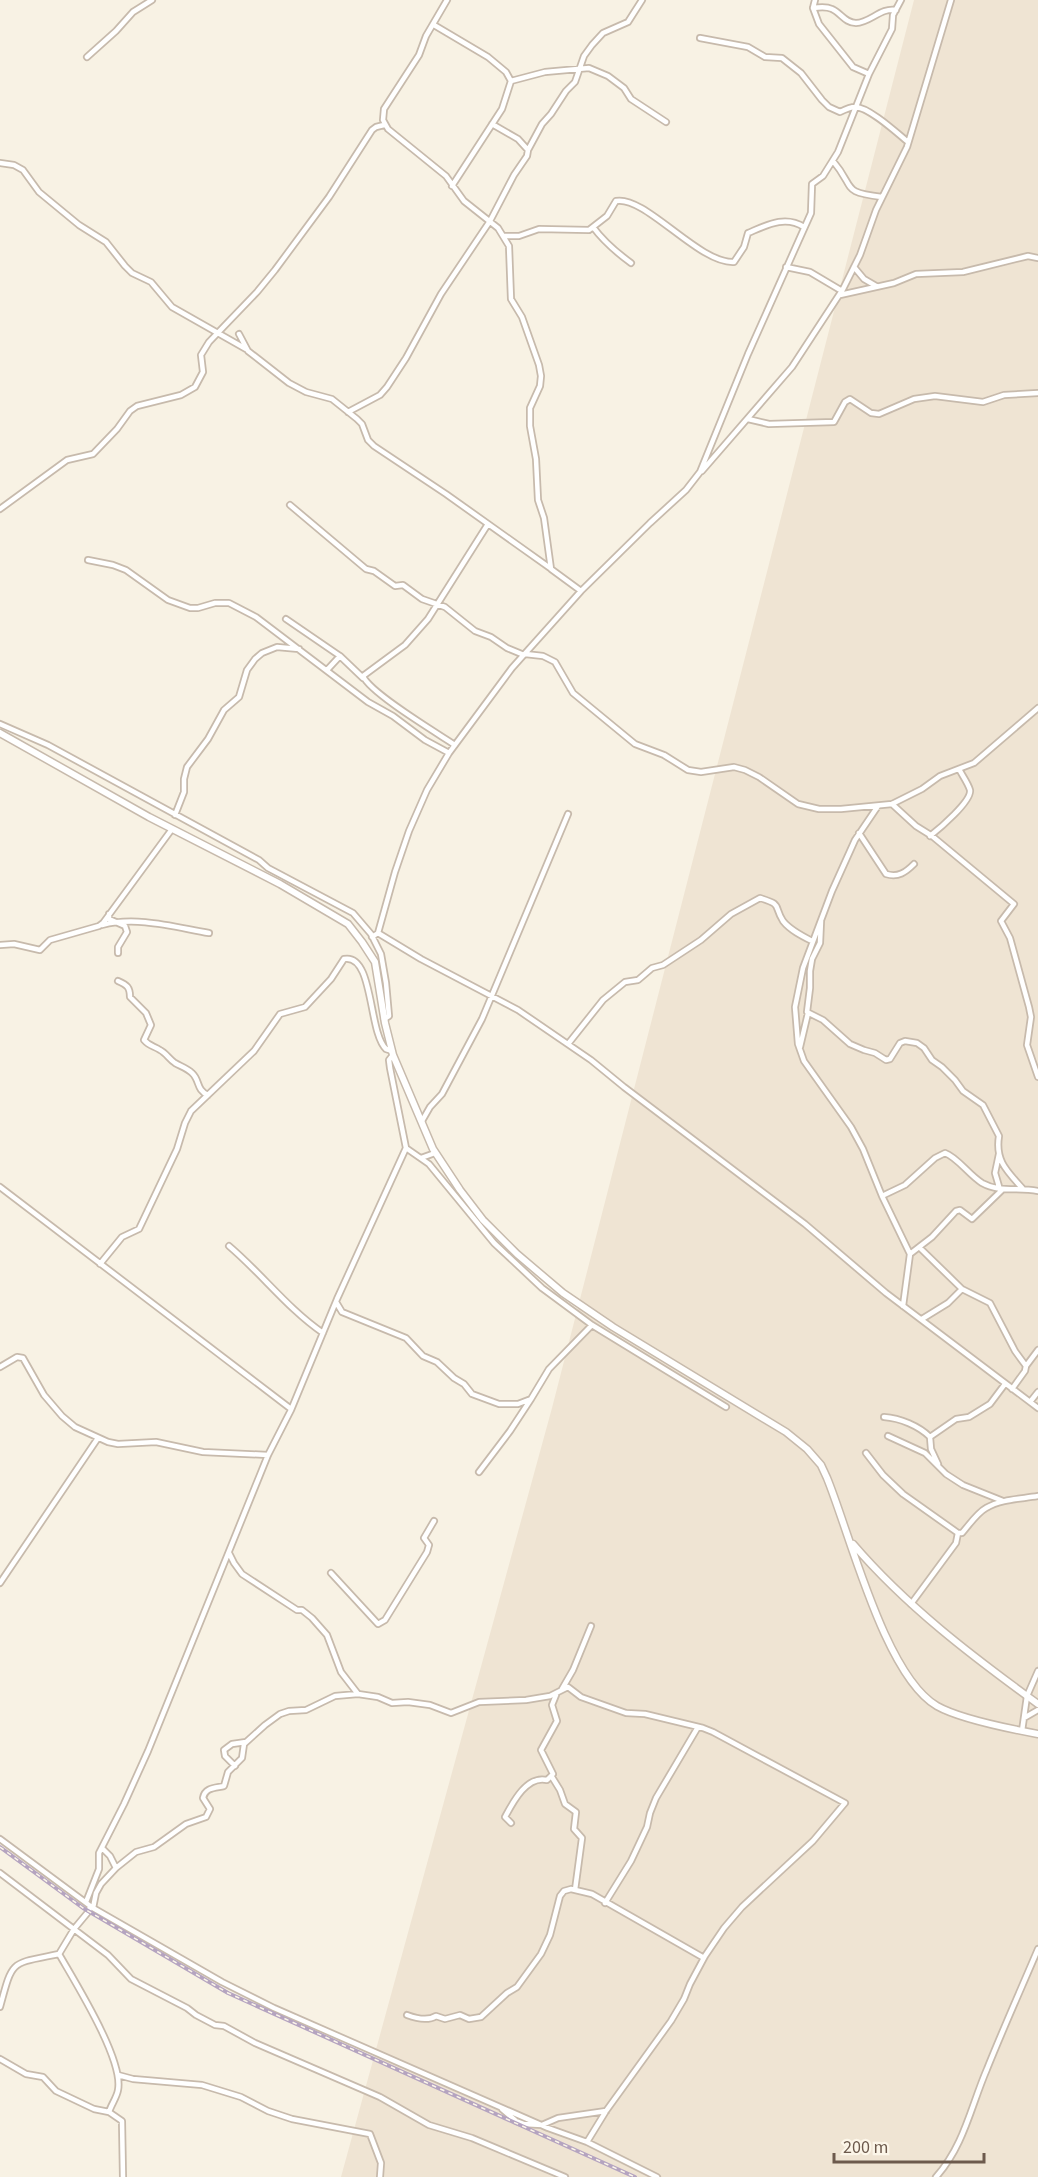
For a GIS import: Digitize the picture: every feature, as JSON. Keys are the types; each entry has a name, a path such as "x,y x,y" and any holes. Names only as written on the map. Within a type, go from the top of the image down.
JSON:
{"street":[{"path":"87,57 134,12 152,0"},
{"path":"440,0 443,7"},
{"path":"447,0 426,36 419,55 384,109 382,117 384,125 442,172 464,201 489,221 504,236 509,246 511,299 522,317 541,376 540,386 530,408 530,426 536,459 538,500 551,569"},
{"path":"348,411 380,395 387,387 406,358 441,294 489,221 527,156 542,124 575,82 584,56 601,34 628,22 642,0"},
{"path":"815,0 813,8 819,24 849,63 866,73"},
{"path":"700,472 811,213 812,184 823,176 833,161 866,80 866,73 892,29 892,19 901,0"},
{"path":"372,937 378,933 394,872 409,831 427,790 449,753 512,668 581,591 686,490 748,419 792,367 841,293 908,142 951,0"},
{"path":"813,8 832,9 848,21 859,23 888,9 896,10"},
{"path":"434,25 488,57 506,72 511,81 502,109 452,186"},
{"path":"700,38 748,47 765,57 782,58 801,73 830,107 840,112 855,107 876,118 908,142"},
{"path":"511,81 545,72 590,68 608,76 624,88 631,99 666,122"},
{"path":"492,124 518,139 528,150"},
{"path":"0,509 67,460 93,454 137,406 181,394 195,387 203,372 202,351 274,270 329,197 372,130 384,125"},
{"path":"833,161 850,189 862,195 882,197"},
{"path":"0,163 23,170 39,192 79,225 106,242 124,266 132,273 151,282 172,307 248,351 289,383 306,392 332,399 362,424 366,436 374,446 416,473 581,591"},
{"path":"504,236 519,236 539,229 589,230 607,216 616,201 623,200 636,206 699,249 726,262 734,262 748,233 766,225 787,220 804,227"},
{"path":"593,227 606,240 608,246 631,263"},
{"path":"786,267 810,272 841,293 877,287 923,273 963,272 1028,256 1038,258"},
{"path":"854,267 864,279 877,287"},
{"path":"239,334 248,351"},
{"path":"748,419 769,424 834,422 845,402 850,399 871,413 879,414 914,399 935,396 983,402 1004,395 1038,393"},
{"path":"291,505 366,569 374,571 395,586 403,585 422,599 445,607 475,631 491,637 507,648 525,655 550,658 561,670 573,693 634,744 664,755 688,770 701,772 734,767 759,777 798,804 809,807 841,809 892,804 922,789 940,776 974,763 1038,708"},
{"path":"365,680 363,676 366,671 380,664 405,645 428,619 488,524"},
{"path":"88,560 126,570 168,600 190,608 229,603 269,625 381,710 393,716 425,740 449,753"},
{"path":"286,619 340,656 381,694 455,745"},
{"path":"175,815 184,792 187,767 208,739 224,710 239,697 247,670 255,659 277,646 300,650"},
{"path":"327,670 340,656"},
{"path":"0,724 48,745 353,913 372,937 381,954 389,1016 384,1019"},
{"path":"0,733 172,829 280,884 348,924 375,962 392,1053 408,1094 435,1153 483,1220 517,1254 562,1293 613,1327 765,1418 807,1449 821,1465 827,1478 884,1632 896,1659 910,1680 927,1699 937,1706 977,1720 1038,1734"},
{"path":"930,836 946,824 948,819 965,803 969,795 970,790 959,769"},
{"path":"892,804 915,826 1014,904 1001,921 1010,938 1029,1007 1031,1017 1027,1045 1038,1077"},
{"path":"878,806 847,855 812,941 799,983 795,1007 800,1049 804,1061 863,1149 882,1196 910,1254 903,1306"},
{"path":"422,1121 430,1107 442,1094 482,1019 568,814"},
{"path":"99,926 172,829"},
{"path":"859,833 886,874 901,875 914,864"},
{"path":"567,1044 603,1000 625,982 638,980 652,968 663,965 700,940 731,914 760,898 773,902 779,908 783,921 798,934 812,941"},
{"path":"109,914 115,922 125,926 128,932 118,947 118,953"},
{"path":"800,1049 808,1012 806,1009 812,959 820,943 821,918"},
{"path":"0,945 14,944 40,950 50,940 115,922 158,923 209,933"},
{"path":"378,933 421,959 518,1010 591,1060 805,1224 873,1283 1038,1408"},
{"path":"100,1264 122,1238 139,1229 177,1149 191,1111 254,1051 280,1014 305,1007 332,979 344,959 356,960 365,975 379,1039 392,1053"},
{"path":"118,981 127,984 130,997 146,1013 152,1025 144,1040 147,1044 162,1051 175,1063 190,1071 195,1076 198,1088 202,1093 208,1095"},
{"path":"808,1012 823,1020 850,1044 875,1053 886,1060 890,1059 900,1044 905,1041 917,1043 924,1048 932,1060 942,1067 963,1091 983,1105 999,1136 997,1145 1005,1168 1023,1189"},
{"path":"0,2007 9,1973 15,1965 59,1954 74,1929 89,1911 99,1869 99,1855 148,1751 268,1455 291,1409 336,1302 406,1148 390,1068 389,1060 392,1053"},
{"path":"406,1148 429,1164 494,1243 542,1288 592,1325 726,1407"},
{"path":"421,1158 435,1153"},
{"path":"882,1196 905,1185 935,1158 945,1153 977,1179 1001,1190 1038,1191"},
{"path":"999,1154 995,1173 1001,1190"},
{"path":"0,1188 291,1409"},
{"path":"910,1254 932,1237 956,1211 960,1210 972,1219 1001,1190"},
{"path":"229,1246 308,1323 323,1333"},
{"path":"920,1247 962,1288 990,1303 1015,1351 1026,1366"},
{"path":"922,1319 948,1303 962,1288"},
{"path":"336,1302 342,1312 406,1338 423,1356 437,1362 453,1378 464,1384 472,1394 500,1404 518,1404 531,1399"},
{"path":"479,1472 510,1431 549,1369 592,1325"},
{"path":"1012,1389 1038,1350"},
{"path":"0,1367 17,1358 23,1358 52,1406 75,1427 98,1438 118,1444 156,1442 203,1452 268,1455"},
{"path":"930,1437 956,1419 969,1417 990,1404 1005,1384"},
{"path":"1030,1402 1038,1392"},
{"path":"884,1417 912,1425 930,1437"},
{"path":"888,1436 925,1453 963,1485 1003,1501"},
{"path":"930,1437 931,1449 939,1466"},
{"path":"0,1583 98,1438"},
{"path":"866,1453 883,1475 903,1494 958,1533 962,1533 987,1508 1003,1501 1038,1496"},
{"path":"983,1493 988,1502 987,1508"},
{"path":"331,1573 378,1624 385,1620 427,1552 429,1545 424,1538 434,1521"},
{"path":"911,1604 956,1543 958,1533"},
{"path":"851,1541 879,1574 951,1639 1038,1704"},
{"path":"229,1552 242,1574 312,1618 327,1635 341,1672 357,1694"},
{"path":"575,1890 582,1838 574,1829 576,1812 565,1804 552,1777 553,1772 541,1750 556,1721 552,1705 573,1670 591,1626"},
{"path":"1022,1731 1027,1696 1038,1671"},
{"path":"235,1766 225,1756 224,1750 232,1744 246,1742 280,1714 306,1710 335,1696 357,1694 378,1697 392,1703 408,1702 430,1705 451,1713 480,1702 526,1700 558,1693 568,1687 581,1697 626,1713 645,1714 698,1727 723,1737 845,1803 817,1837 724,1928 704,1958 671,2021 587,2142"},
{"path":"1024,1718 1038,1710"},
{"path":"606,1903 631,1861 647,1827 656,1797 698,1727"},
{"path":"90,1905 101,1884 136,1852 154,1847 186,1824 206,1816 210,1809 204,1798 205,1793 210,1789 224,1786 228,1772 242,1758 246,1742"},
{"path":"511,1823 505,1817 515,1800 531,1783 552,1777"},
{"path":"0,1839 90,1905 157,1946 274,2008 543,2126 587,2142 657,2177"},
{"path":"102,1848 110,1856 116,1868"},
{"path":"0,1873 108,1955 131,1979 215,2025 224,2026 255,2043 380,2097 429,2125 472,2138 565,2177"},
{"path":"407,2015 416,2019 436,2016 445,2019 460,2015 469,2019 484,2016 507,1993 519,1986 541,1954 550,1935 560,1896 564,1892 575,1890 592,1894 704,1958"},
{"path":"936,2177 959,2144 988,2066 1038,1949"},
{"path":"59,1954 100,2027 118,2075 118,2090 109,2112"},
{"path":"0,2060 26,2074 43,2077 56,2091 94,2109 109,2112 122,2121 123,2177"},
{"path":"118,2075 133,2079 202,2085 241,2097 292,2119 370,2134 381,2163 380,2177"},
{"path":"543,2126 558,2118 606,2112"}],"shaded area":[{"path":"914,0 1038,0 1038,2177 341,2177 552,1408"}],"railway":[{"path":"0,1847 83,1908 228,1993 635,2177"}]}
